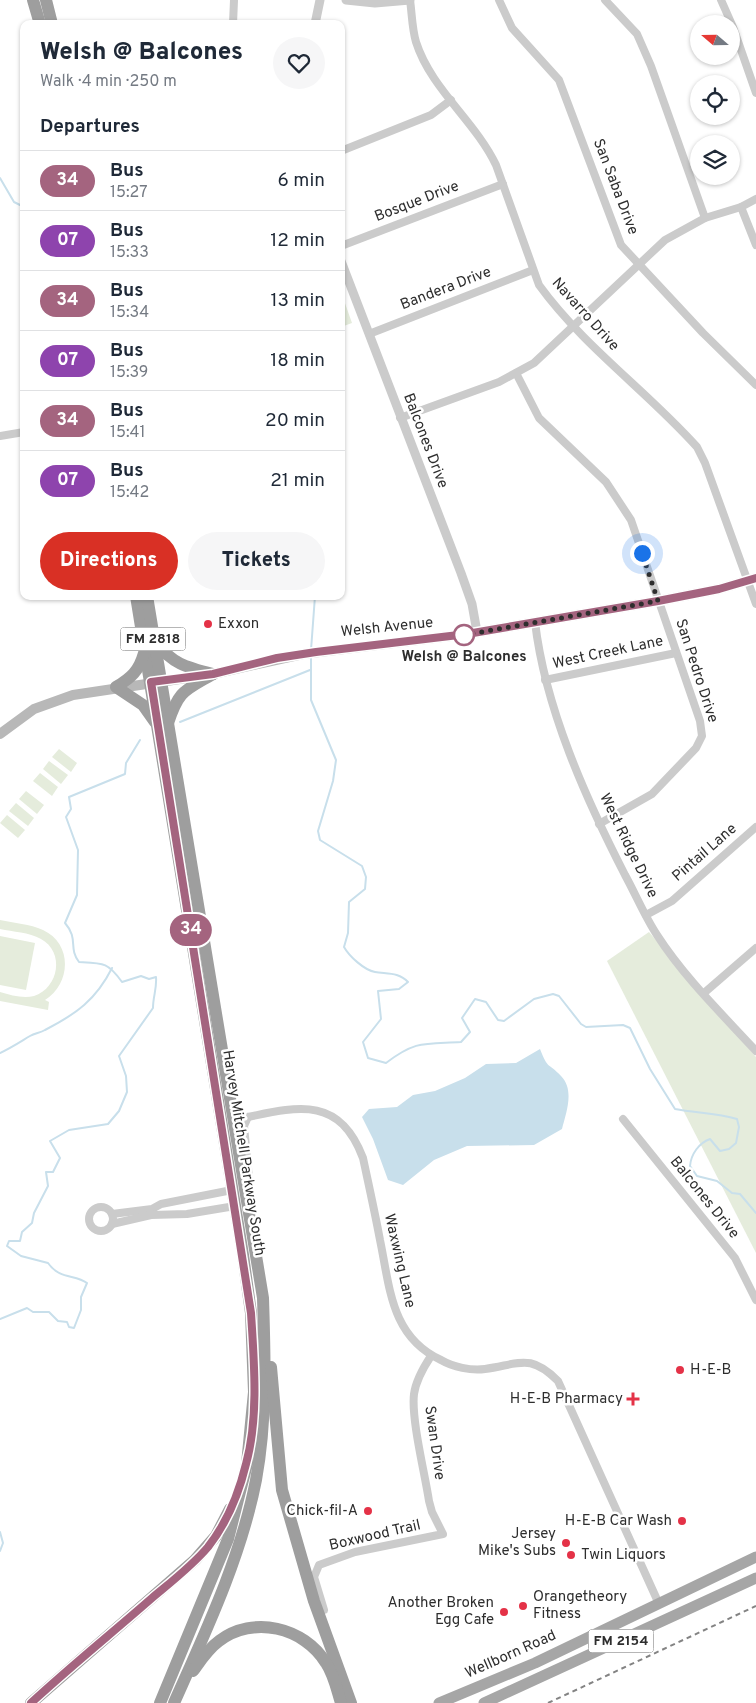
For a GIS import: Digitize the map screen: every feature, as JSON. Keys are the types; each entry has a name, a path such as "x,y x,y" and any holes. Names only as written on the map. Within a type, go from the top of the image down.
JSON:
{"highway":[{"path":"41,20 43,1"},
{"path":"43,1 50,20"},
{"name":"Harvey Mitchell Parkway South","path":"137,600 149,645 232,1105 252,1220 263,1298 264,1369 261,1444 249,1511 228,1575 174,1703"},
{"name":"Harvey Mitchell Parkway South","path":"147,600 149,645"},
{"path":"149,645 182,666 213,674 182,692 163,726 143,705 116,687 132,678 149,645"},
{"name":"Harvey Mitchell Parkway South","path":"160,1703 228,1539 247,1464 254,1392 251,1313 163,726"},
{"path":"263,1298 282,1490 300,1556 351,1703"},
{"path":"31,1703 182,1573 208,1547 226,1518 247,1464"},
{"path":"181,1686 205,1655 219,1641 245,1629 266,1626 295,1634 321,1655 328,1665 341,1703"}],"main road":[{"name":"Welsh Avenue","path":"0,734 19,718 45,703 73,695 155,681 213,674 303,654 477,632 658,601 752,579"},
{"name":"Wellborn Road","path":"439,1703 535,1663 756,1557"},
{"name":"FM 2154","path":"484,1703 756,1578"}],"street":[{"path":"233,20 234,0"},
{"path":"316,20 320,0"},
{"path":"346,0 375,2 410,0"},
{"name":"Navarro Drive","path":"410,0 416,41 430,72 487,147 503,184 539,285 574,326 697,447 752,579 756,604"},
{"name":"San Saba Drive","path":"499,0 512,28 559,80 568,99 615,234 621,245 703,333 756,384"},
{"path":"605,0 637,34 651,66 705,218"},
{"path":"722,0 756,93"},
{"path":"345,149 430,115 451,100"},
{"name":"Bosque Drive","path":"345,244 503,184"},
{"path":"400,418 499,382 534,363 665,240 705,218 741,207 756,199"},
{"path":"741,207 756,246"},
{"name":"Bandera Drive","path":"369,334 533,270"},
{"name":"Balcones Drive","path":"345,271 469,596 477,632"},
{"name":"San Pedro Drive","path":"516,373 539,418 606,482 619,499 631,520 700,721 702,736 696,748 652,794 599,824"},
{"path":"0,436 20,433"},
{"name":"West Ridge Drive","path":"535,622 539,658 545,680 599,824 646,915 664,945 756,1051"},
{"name":"West Creek Lane","path":"545,680 676,653"},
{"name":"Pintail Lane","path":"646,915 672,901 756,827"},
{"path":"704,993 756,948"},
{"path":"232,1105 248,1117 244,1126 251,1182 252,1220"},
{"name":"Waxwing Lane","path":"248,1117 291,1108 313,1109 328,1114 341,1123 353,1137 364,1158 394,1309 411,1340 431,1356 448,1364 475,1369 512,1363 536,1364 545,1367 558,1381 659,1604"},
{"name":"Balcones Drive","path":"623,1119 735,1258 756,1300"},
{"path":"112,1214 152,1209 161,1204 232,1190"},
{"path":"112,1224 112,1214 106,1208 99,1208 90,1214 89,1221 93,1228 99,1231 106,1230 112,1224 151,1215 187,1214 235,1206"},
{"name":"Swan Drive","path":"431,1356 417,1381 414,1395 414,1411 430,1506 443,1534"},
{"name":"Boxwood Trail","path":"325,1627 324,1612 314,1577 319,1565 341,1556 443,1534"}],"green space":[{"path":"345,303 352,323 345,326"},
{"path":"59,749 77,763 71,772 52,757"},
{"path":"49,761 68,775 61,784 43,769"},
{"path":"40,773 58,787 52,796 33,781"},
{"path":"26,791 44,805 37,814 19,799"},
{"path":"16,803 34,818 28,826 9,811"},
{"path":"7,815 25,830 18,838 0,823"},
{"path":"0,920 43,930 53,936 60,945 64,954 64,975 54,993 45,1000 49,1002 48,1010 0,1001 0,992 26,997 42,992 54,978 56,961 54,952 41,939 0,929"},
{"path":"649,932 756,1057 756,1253 607,961"},
{"path":"0,936 35,943 26,990 0,985"}],"water":[{"path":"540,1049 547,1063 561,1076 568,1088 567,1109 562,1129 534,1145 467,1146 434,1160 403,1185 388,1180 373,1139 362,1117 369,1109 397,1107 413,1095 435,1091 465,1078 486,1064 516,1063"}],"waterway":[{"path":"0,178 14,202 20,205"},
{"path":"311,650 315,600"},
{"path":"311,657 311,700 336,760 333,781 318,831 320,840 362,866 366,877 365,889 349,902 348,933 344,947 366,969 401,976 408,982 399,989 378,991 381,1019 363,1042 368,1058 386,1063 413,1047 429,1043 461,1042 470,1032 462,1018 475,999 486,1002 498,1020 504,1021 534,999 553,994 559,996 581,1024 586,1027 623,1025 630,1028 650,1069 675,1109 722,1115 737,1119 739,1127 736,1143 729,1149 720,1151 710,1139 699,1146 694,1153 690,1166 697,1176 717,1181 732,1193 740,1194 756,1213"},
{"path":"180,722 310,670"},
{"path":"0,1319 27,1308 33,1312 49,1312 58,1321 67,1322 69,1327 74,1328 81,1310 81,1297 87,1283 57,1272 48,1263 21,1256 7,1246 9,1241 20,1241 22,1232 32,1223 34,1213 48,1186 46,1172 53,1172 60,1158 50,1141 69,1130 108,1124 119,1111 127,1092 126,1076 119,1056 153,1008 156,977 149,979 141,976 122,982 109,967 99,963 79,962 74,952 72,934 65,923 77,895 78,850 66,817 71,809 69,797 125,774 126,763 140,740"},
{"path":"0,1053 76,1012 99,989 112,968"},
{"path":"0,1532 3,1543 0,1551"}],"railway":[{"path":"548,1703 756,1606"}],"bus line":[{"name":"34","path":"31,1703 182,1573 208,1547 223,1524 247,1464 254,1392 251,1313 151,682 213,674 277,658 316,652 459,636 658,601 719,589 756,578"}],"place":[{"name":"Exxon","path":"208,624"},
{"name":"Welsh @ Balcones","path":"464,635"},
{"name":"H-E-B","path":"680,1370"},
{"name":"H-E-B Pharmacy","path":"633,1399"},
{"name":"Chick-fil-A","path":"368,1511"},
{"name":"H-E-B Car Wash","path":"682,1521"},
{"name":"Jersey Mike's Subs","path":"566,1543"},
{"name":"Twin Liquors","path":"571,1555"},
{"name":"Orangetheory Fitness","path":"523,1606"},
{"name":"Another Broken Egg Cafe","path":"504,1612"}],"route":[{"path":"464,635 658,601 642,553"}]}
